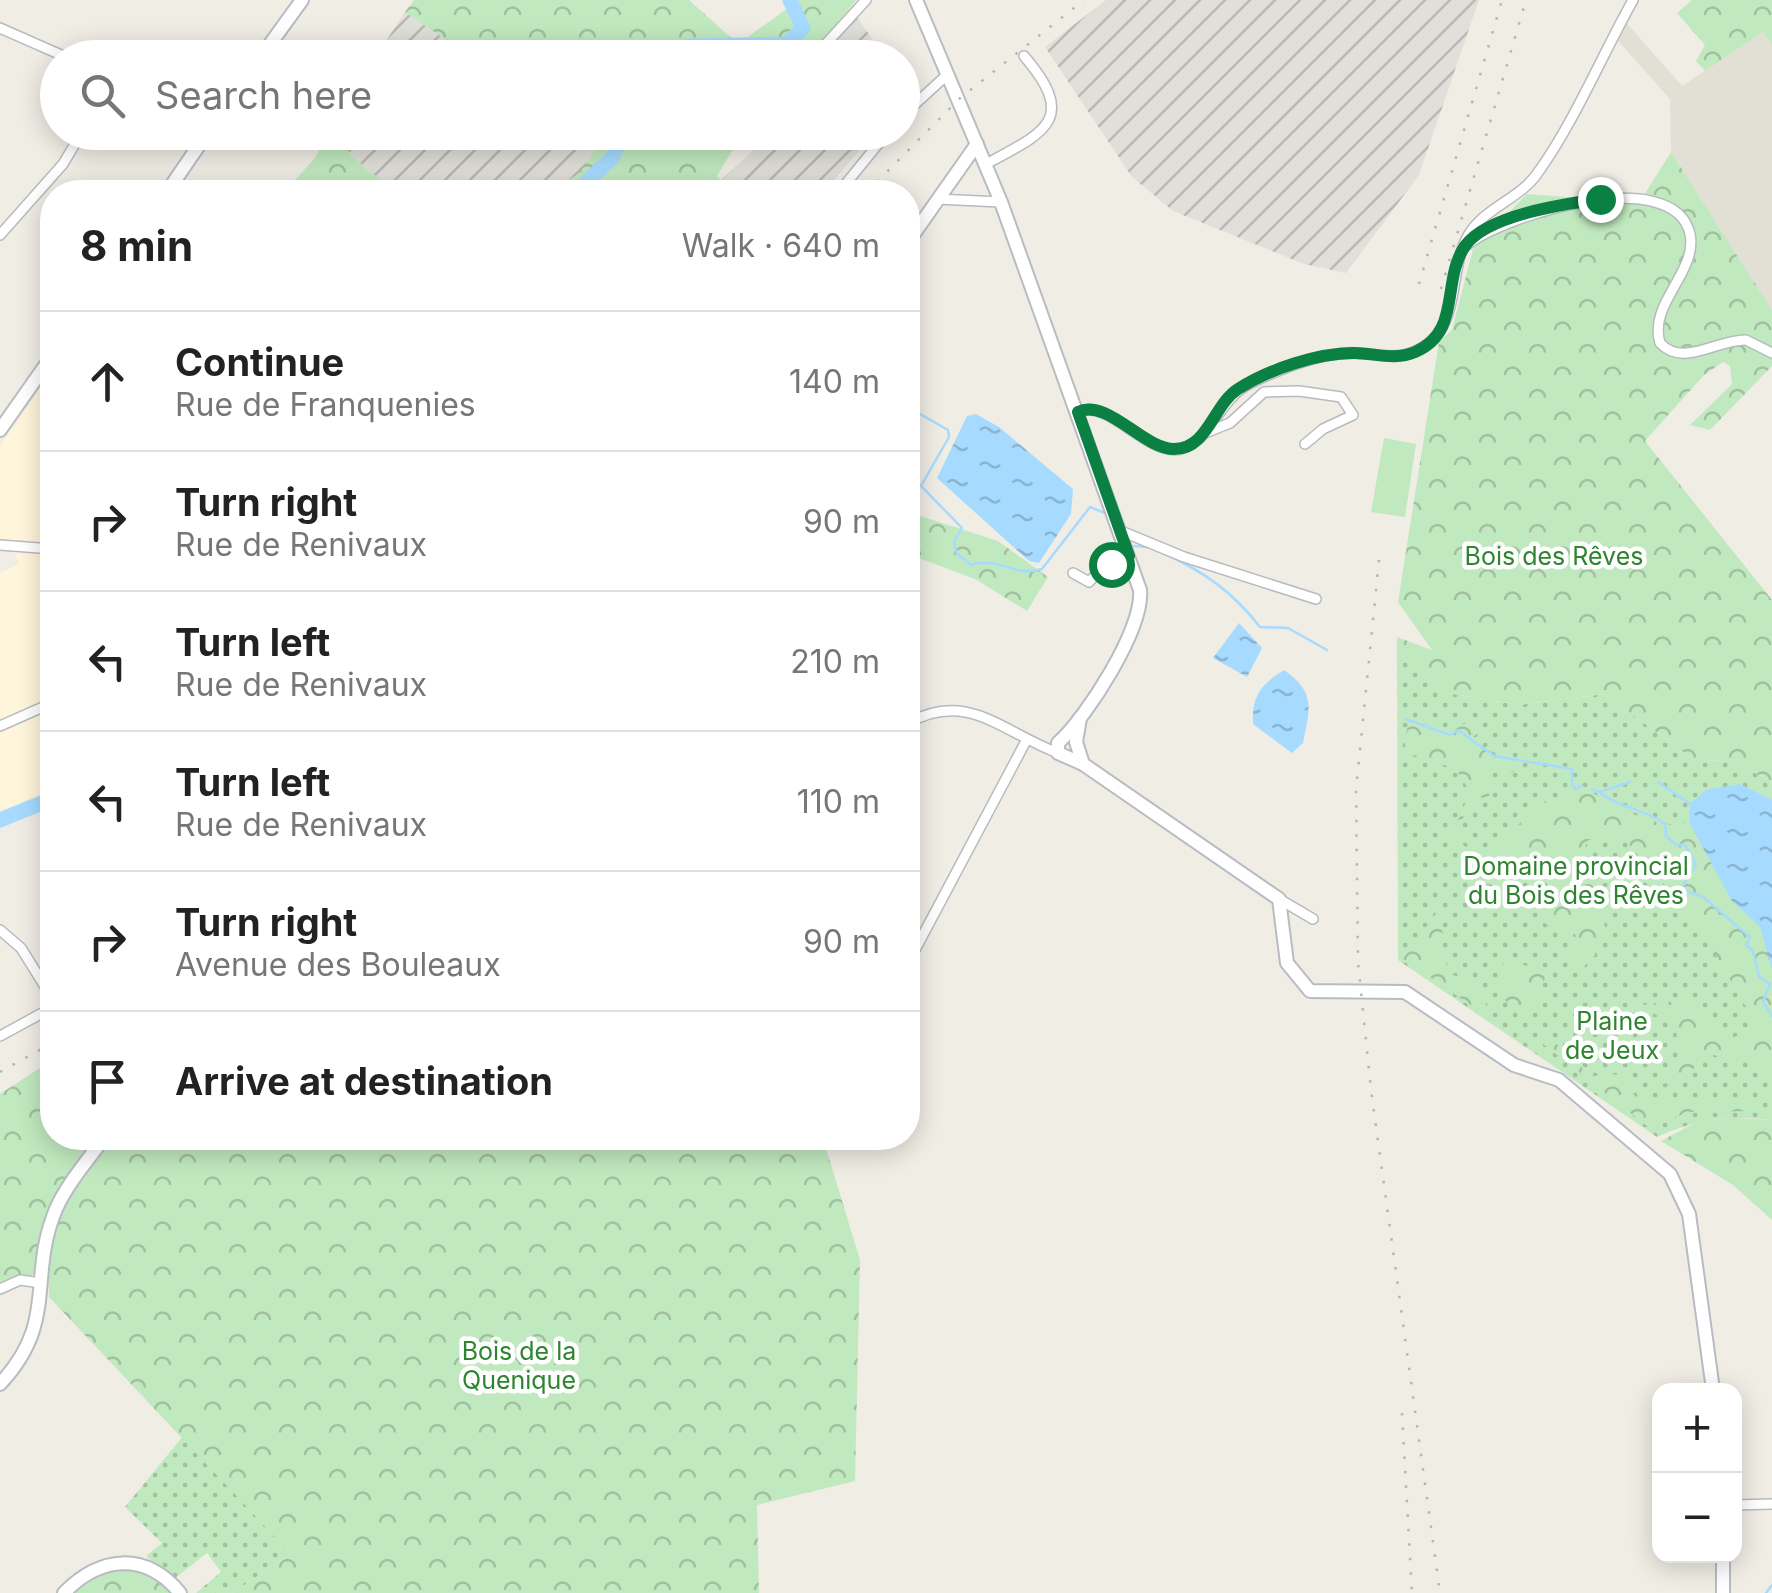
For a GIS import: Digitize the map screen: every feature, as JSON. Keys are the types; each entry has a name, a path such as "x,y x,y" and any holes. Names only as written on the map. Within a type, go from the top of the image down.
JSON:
{"street":[{"path":"273,40 302,0"},
{"path":"829,40 866,0"},
{"path":"916,0 1001,202 1140,590 1138,619 1082,713 1070,750"},
{"path":"1205,433 1236,390 1279,370 1341,354 1402,356 1428,344 1446,321 1465,247 1480,221 1519,193 1541,168 1633,0"},
{"path":"0,28 40,46"},
{"path":"986,164 1037,137 1052,114 1051,91 1024,56"},
{"path":"920,100 948,74"},
{"path":"920,224 977,144"},
{"path":"49,180 71,150"},
{"path":"174,180 195,150"},
{"path":"848,180 873,150"},
{"path":"0,235 40,190"},
{"path":"938,198 1001,202"},
{"path":"1465,247 1484,230 1553,206 1600,199 1661,204 1684,219 1690,242 1659,318 1660,343 1669,352 1683,354 1746,340 1772,354"},
{"path":"0,429 40,373"},
{"path":"1078,412 1096,411 1167,448 1185,448 1205,433 1230,423 1264,392 1298,391 1341,398 1352,414 1323,429 1306,444"},
{"path":"1121,531 1188,559 1316,599"},
{"path":"4,544 40,548"},
{"path":"1072,573 1089,582 1101,569 1129,556"},
{"path":"0,726 40,708"},
{"path":"920,717 930,711 968,710 1026,741 1070,750 1279,900 1313,919"},
{"path":"920,940 1026,741"},
{"path":"1279,900 1287,963 1303,986 1326,994 1405,992 1514,1065 1559,1080 1577,1091 1670,1174 1689,1214 1712,1383"},
{"path":"0,930 21,948 40,978"},
{"path":"0,1036 40,1014"},
{"path":"0,1384 32,1341 41,1311 41,1283 57,1208 96,1150"},
{"path":"0,1289 20,1280 41,1283"},
{"path":"1742,1505 1772,1504"},
{"path":"64,1593 90,1571 119,1562 150,1567 180,1593"},
{"path":"1722,1563 1723,1593"}],"shaded area":[{"path":"1106,0 1479,0 1419,175 1346,273 1304,264 1173,211 1132,177 1045,47"},
{"path":"405,12 446,40 387,40"},
{"path":"857,17 873,40 836,40"},
{"path":"1623,19 1682,86 1763,32 1772,45 1772,310 1671,152 1670,99 1614,36"},
{"path":"347,150 595,150 569,180 383,180"},
{"path":"754,150 860,150 834,180 721,180"},
{"path":"40,388 40,794 0,811 0,573 19,564 14,552 0,550 0,446"}],"green space":[{"path":"414,0 689,0 734,40 446,40 405,12"},
{"path":"799,0 856,0 824,40 744,40"},
{"path":"1692,0 1772,0 1772,45 1763,32 1705,71 1696,61 1705,45 1677,13"},
{"path":"319,150 346,150 383,180 295,180"},
{"path":"595,150 733,150 717,176 720,180 569,180"},
{"name":"Bois des Rêves","path":"1671,152 1772,310 1772,366 1710,430 1690,425 1732,384 1730,366 1723,362 1704,375 1645,441 1772,600 1772,781 1727,760 1696,761 1604,694 1519,705 1447,693 1397,652 1397,637 1432,650 1398,602 1439,342 1452,330 1473,249 1527,194 1579,198 1595,188 1606,196 1644,195"},
{"path":"1384,438 1416,444 1405,517 1371,512"},
{"path":"920,516 998,541 1048,577 1027,611 975,579 920,558"},
{"name":"Domaine provincial du Bois des Rêves","path":"1397,652 1447,693 1519,705 1604,694 1696,761 1727,760 1772,781 1772,1120 1713,1120 1657,1137 1398,960"},
{"path":"1419,721 1449,731 1469,722 1485,727 1466,743 1520,761 1514,772 1482,771 1490,785 1499,782 1487,798 1476,797 1458,826 1463,845 1487,860 1537,804 1585,788 1650,820 1664,824 1689,822 1732,901 1766,939 1772,969 1771,1075 1756,1063 1702,1053 1686,1075 1660,1084 1661,1068 1672,1070 1678,1061 1676,1028 1641,1005 1685,1000 1726,1041 1757,1026 1709,943 1674,901 1650,861 1621,838 1588,840 1583,853 1607,933 1596,938 1595,955 1579,972 1570,952 1576,935 1544,923 1550,884 1524,872 1482,906 1468,908 1482,865 1450,839 1470,792 1456,769 1407,753 1404,741 1409,722"},
{"path":"1442,905 1443,956 1450,974 1475,982 1494,1021 1403,959"},
{"path":"1508,959 1546,973 1541,993 1519,1015 1499,988 1499,974"},
{"path":"1548,1036 1591,1076 1625,1074 1634,1095 1644,1103 1753,1102 1759,1111 1690,1112 1647,1126 1543,1044"},
{"name":"Bois de la Quenique","path":"40,1068 40,1150 827,1150 860,1260 855,1481 757,1505 759,1593 232,1593 291,1554 49,1297 49,1269 39,1268 31,1276 0,1285 0,1094"},
{"path":"1772,1120 1772,1220 1733,1185 1661,1141 1698,1121"},
{"path":"183,1436 291,1554 232,1593 196,1593 221,1572 207,1553 174,1579 146,1556 162,1543 125,1507"},
{"path":"128,1568 160,1581 170,1593 73,1593 107,1571"}],"water":[{"path":"976,414 999,427 1073,489 1071,514 1039,563 1029,561 937,478 967,416"},
{"path":"1239,623 1262,648 1247,677 1213,658"},
{"path":"1284,670 1301,686 1308,702 1303,743 1292,753 1253,724 1260,691"},
{"path":"1740,784 1772,800 1772,969 1760,927 1732,901 1689,822 1690,804 1706,790"}],"waterway":[{"path":"790,0 803,28 790,40"},
{"path":"589,180 616,150"},
{"path":"920,414 948,430 949,437 921,486 962,528 954,542 957,554 971,565 990,563 1024,571 1042,569 1090,507 1105,513"},
{"path":"1134,546 1149,547"},
{"path":"1161,552 1216,583 1260,627 1288,628 1327,650"},
{"path":"1406,719 1450,735 1458,730 1494,756 1572,769 1572,785 1576,789 1582,785"},
{"path":"1592,789 1599,792 1630,782"},
{"path":"1658,782 1690,804"},
{"path":"1599,792 1657,819 1665,824 1666,836 1676,845 1685,845 1696,864 1681,889 1703,897 1750,937 1746,945 1753,951 1759,977 1770,984 1763,1002 1772,1016"},
{"path":"0,820 40,804"},
{"path":"1766,1593 1772,1585"}],"railway":[{"path":"920,138 959,99 1084,0"},
{"path":"1419,284 1502,0"},
{"path":"1441,289 1526,0"},
{"path":"879,180 909,150"},
{"path":"1379,560 1356,790 1358,962 1371,1090 1440,1593"},
{"path":"0,1072 40,1050"},
{"path":"1402,1413 1412,1593"}],"route":[{"path":"1111,564 1129,556 1078,412 1096,411 1161,446 1185,448 1205,433 1218,409 1236,390 1279,370 1331,355 1391,357 1416,352 1443,328 1465,247 1484,230 1553,206 1600,199"}],"park label":[{"name":"Plaine de Jeux","path":"1612,1036"}]}
